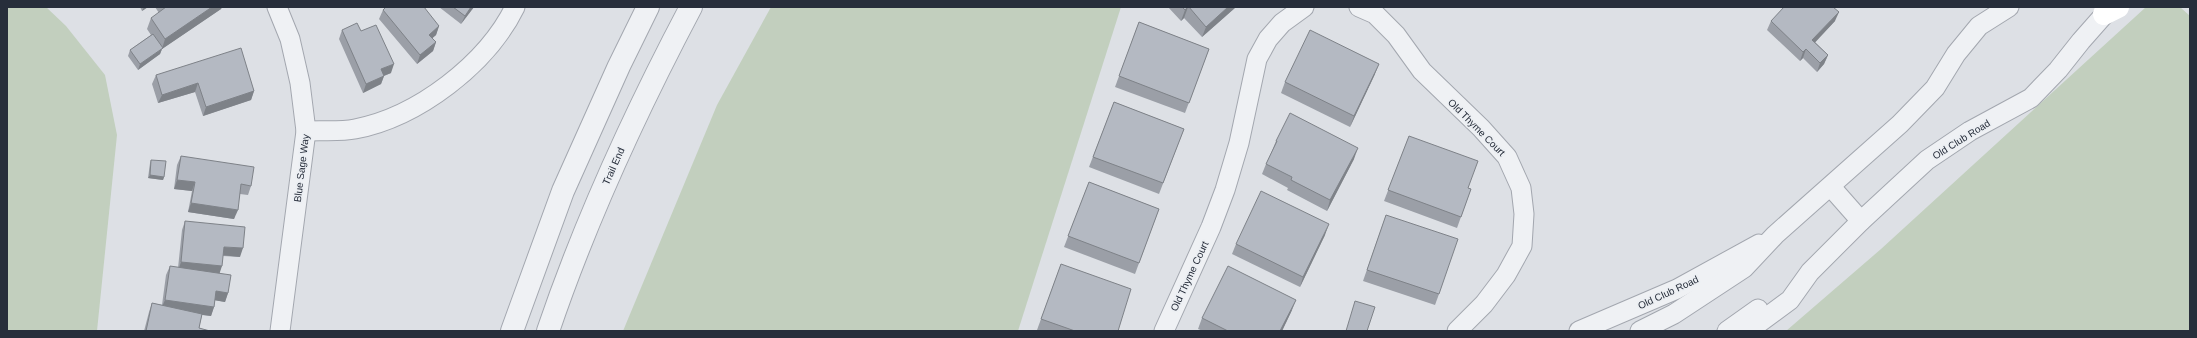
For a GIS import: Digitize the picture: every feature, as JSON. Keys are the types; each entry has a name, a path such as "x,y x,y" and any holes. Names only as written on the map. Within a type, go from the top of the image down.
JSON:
{"street":[{"name":"Blue Sage Way","path":"277,7 293,54 300,83 306,131 280,331"},
{"path":"306,131 354,129 391,118 426,100 458,77 486,49 515,7"},
{"path":"512,331 563,191 619,66 648,7"},
{"name":"Trail End","path":"548,331 594,207 650,85 691,7"},
{"name":"Old Thyme Court","path":"1164,331 1211,227 1225,190 1238,143 1257,59 1268,38 1282,23 1304,7"},
{"name":"Old Thyme Court","path":"1359,7 1375,14 1396,35 1422,71 1481,128 1507,157 1520,188 1524,214 1522,246 1502,281 1484,304 1457,331"},
{"name":"Old Club Road","path":"1640,331 1674,314 1744,268 1775,235 1831,187 1900,124 1934,88 1956,54 1979,26 2009,7"},
{"name":"Old Club Road","path":"1748,331 1790,300 1810,272 1860,221 1927,160 1970,131 2031,98 2058,70 2111,9"},
{"path":"1831,187 1860,221"},
{"name":"Old Club Road","path":"1578,331 1677,289 1775,235"},
{"name":"Old Club Road","path":"1726,331 1810,272"}],"green space":[{"path":"7,7 46,7 66,26 105,75 117,135 97,331 7,331"},
{"path":"771,7 1121,7 1018,331 623,331 717,105"},
{"path":"2146,7 2180,7 2190,16 2190,331 1786,331 1881,249"}],"building":[{"path":"166,7 212,7 165,39 151,18"},
{"path":"386,7 424,7 439,26 429,35 436,42 420,55 383,10"},
{"path":"453,7 471,7 465,16"},
{"path":"1189,7 1228,7 1206,27"},
{"path":"1784,7 1833,7 1839,12 1812,40 1828,55 1820,63 1806,49 1803,52 1771,21"},
{"path":"1139,22 1209,49 1189,103 1119,76"},
{"path":"357,23 361,31 376,25 394,64 381,69 384,76 366,84 342,30"},
{"path":"1310,30 1379,64 1354,116 1285,82"},
{"path":"153,34 163,48 140,64 130,50"},
{"path":"241,48 254,91 206,107 198,83 162,95 156,75"},
{"path":"1114,102 1184,129 1163,183 1093,157"},
{"path":"1290,113 1358,148 1330,200 1291,180 1292,177 1266,164"},
{"path":"1409,136 1478,161 1468,188 1471,189 1461,217 1388,190"},
{"path":"181,156 254,167 251,186 241,184 238,210 191,203 195,182 177,180"},
{"path":"151,160 166,161 164,177 150,175"},
{"path":"1089,182 1159,209 1139,263 1068,236"},
{"path":"1261,191 1329,224 1303,277 1236,244"},
{"path":"1386,215 1458,239 1439,294 1367,270"},
{"path":"185,221 245,227 243,248 224,247 222,266 181,262"},
{"path":"1061,264 1131,289 1118,331 1075,331 1041,319"},
{"path":"170,266 231,275 228,293 216,291 214,307 165,300"},
{"path":"1228,266 1296,300 1280,331 1228,331 1202,318"},
{"path":"1355,301 1375,307 1367,331 1346,331"},
{"path":"152,303 202,314 199,328 210,331 146,331"}]}
